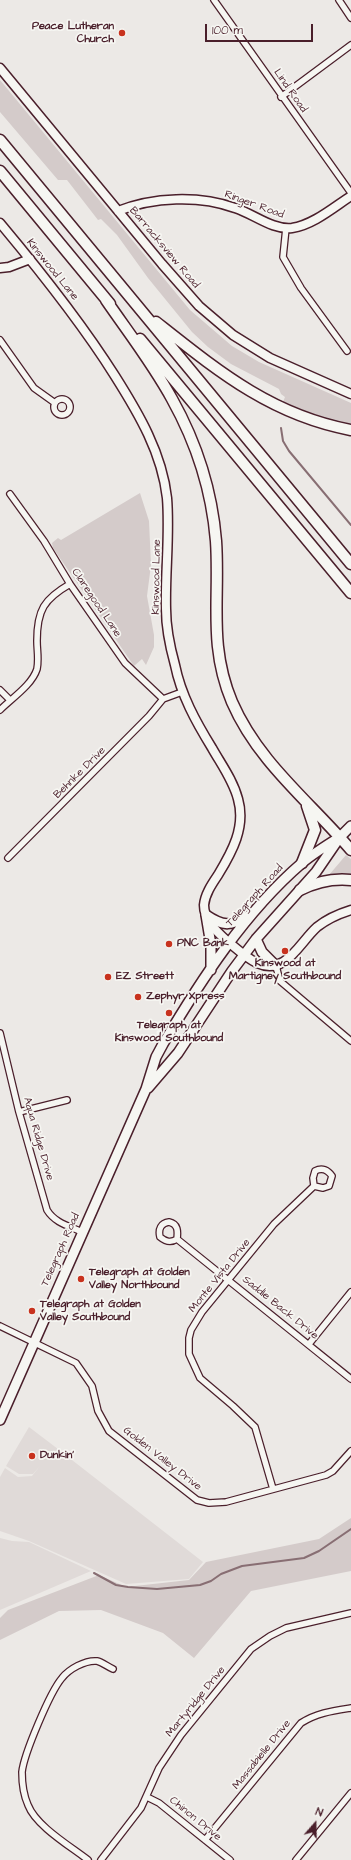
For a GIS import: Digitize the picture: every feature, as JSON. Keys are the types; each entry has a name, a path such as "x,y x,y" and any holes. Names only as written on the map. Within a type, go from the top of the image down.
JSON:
{"highway":[{"path":"0,140 351,564"},
{"path":"0,171 351,593"},
{"path":"106,300 172,398 200,464 212,512 216,541 215,616 217,644 223,675 232,701 246,731 257,747 281,776 351,850"},
{"path":"140,309 212,366 252,393 292,412 320,423 351,430"},
{"path":"302,863 315,830 306,802"},
{"path":"300,890 334,879 351,880"}],"main road":[{"name":"Telegraph Road","path":"146,1089 178,1053 256,939 316,872 340,837 351,826"},
{"name":"Telegraph Road","path":"0,1420 146,1089 156,1057 163,1044 211,970 230,943 254,914 302,863 340,837"},
{"path":"206,915 214,921 228,925 254,914"},
{"path":"206,915 211,945 211,970"},
{"path":"256,939 262,952 276,966"}],"street":[{"name":"Lind Road","path":"214,0 351,194"},
{"path":"338,0 351,18"},
{"path":"281,96 351,45"},
{"name":"Barracksview Road","path":"0,68 185,292 216,322 252,348 270,358 351,394"},
{"name":"Ringer Road","path":"118,210 141,203 155,201 172,200 209,202 236,208 275,226 286,228 298,227 313,220 351,194"},
{"name":"Kinswood Lane","path":"0,223 72,312 101,353 146,426 160,463 167,497 169,537 166,609 172,653 182,692 210,746 229,776 239,800 240,823 236,844 206,895 204,903 206,915"},
{"path":"286,228 283,257 302,288 347,351"},
{"path":"0,268 9,267 30,259"},
{"path":"0,340 34,388 55,403"},
{"name":"Claregood Lane","path":"10,494 125,663 163,699"},
{"path":"0,710 30,681 36,670 38,658 37,629 39,618 52,594 70,584"},
{"path":"0,690 10,700"},
{"path":"163,699 182,692"},
{"name":"Behnke Drive","path":"8,858 149,716 163,699"},
{"path":"206,915 212,927 244,955 260,964 276,966 287,961 307,937 326,920 351,910"},
{"path":"276,966 280,981 351,1041"},
{"name":"Aqua Ridge Drive","path":"0,1033 19,1112 47,1210 58,1222 82,1232"},
{"path":"19,1112 67,1100"},
{"name":"Monte Vista Drive","path":"274,1489 254,1427 233,1406 200,1378 189,1354 191,1330 202,1312 274,1224 314,1186"},
{"name":"Saddle Back Drive","path":"177,1239 229,1279 351,1379"},
{"path":"309,1344 351,1292"},
{"name":"Golden Valley Drive","path":"0,1326 76,1364 92,1386 98,1411 109,1431 196,1500 218,1504 333,1471 351,1451"},
{"name":"Martyridge Drive","path":"101,1860 141,1808 159,1768 181,1735 251,1649 270,1636 286,1628 351,1613"},
{"path":"88,1860 37,1820 28,1806 23,1787 22,1772 29,1747 53,1691 62,1677 85,1663 97,1661 113,1669"},
{"name":"Massabielle Drive","path":"205,1840 301,1723 313,1715 323,1712 351,1708"},
{"path":"296,1860 351,1794"},
{"name":"Chinon Drive","path":"147,1797 159,1803 230,1860"}],"shaded area":[{"path":"0,80 190,310 232,346 259,362 351,403 351,424 314,414 283,402 285,397 281,394 279,389 231,364 208,347 192,332 148,278 117,235 101,219 98,220 67,180 58,180 0,112"},
{"path":"140,493 149,521 151,565 147,596 154,635 154,647 146,665 142,659 134,666 53,548 52,543 58,538 61,540"},
{"path":"346,855 351,859 351,874 329,875"},
{"path":"29,1427 203,1562 189,1579 126,1584 29,1541 0,1531 0,1477 5,1468 18,1477 32,1476 40,1466 33,1474 19,1474 6,1466"},
{"path":"351,1518 351,1571 251,1591 194,1658 163,1633 101,1610 59,1611 0,1640 0,1618 8,1610 99,1575 126,1587 189,1580 206,1562 319,1539"},
{"path":"0,1538 12,1541 29,1542 91,1571 0,1610"}],"waterway":[{"path":"281,428 283,441 289,451 351,525"},
{"path":"94,1573 116,1585 128,1587 157,1589 200,1585 211,1581 221,1574 242,1566 304,1558 319,1551 351,1529"}],"place":[{"name":"Peace Lutheran Church","path":"122,33"},
{"name":"PNC Bank","path":"169,944"},
{"name":"Kinswood at Martigney Southbound","path":"285,951"},
{"name":"EZ Streett","path":"108,977"},
{"name":"Zephyr Xpress","path":"138,997"},
{"name":"Telegraph at Kinswood Southbound","path":"169,1013"},
{"name":"Telegraph at Golden Valley Northbound","path":"81,1279"},
{"name":"Telegraph at Golden Valley Southbound","path":"32,1311"},
{"name":"Dunkin'","path":"32,1456"}]}
